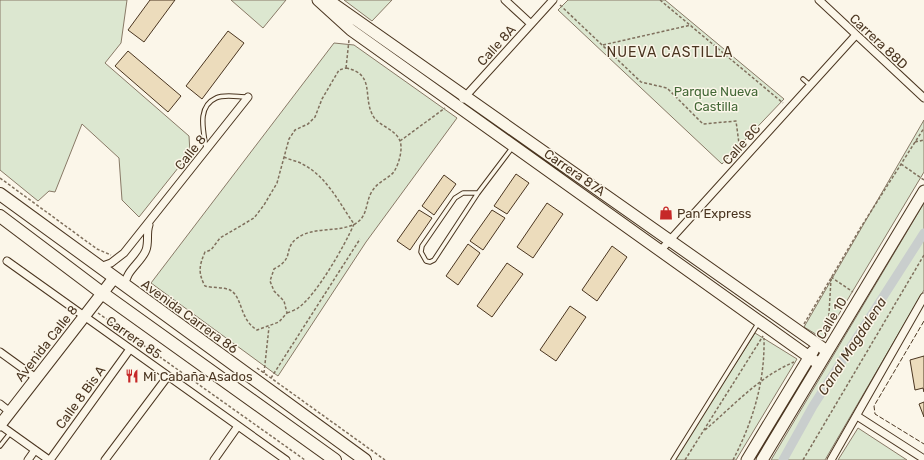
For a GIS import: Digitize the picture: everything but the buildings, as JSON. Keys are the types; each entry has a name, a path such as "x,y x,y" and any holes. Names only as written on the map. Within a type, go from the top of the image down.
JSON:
{"main road":[{"name":"Avenida Carrera 86","path":"0,194 365,460"},
{"path":"0,216 102,293 335,460"}],"street":[{"name":"Carrera 87A","path":"318,0 351,30 819,364"},
{"name":"Carrera 87A","path":"328,0 827,351"},
{"path":"505,0 531,24"},
{"name":"Calle 8A","path":"455,104 466,96 554,0"},
{"name":"Carrera 88D","path":"819,0 855,36 924,98"},
{"name":"Calle 8C","path":"660,250 855,36"},
{"name":"Calle 8","path":"100,267 108,265 117,259 150,221 248,98"},
{"name":"Calle 10","path":"762,460 924,191"},
{"name":"Calle 8","path":"125,286 126,279 147,248 146,234 150,221"},
{"name":"Carrera 85","path":"7,262 87,312 130,349 286,460"},
{"name":"Avenida Calle 8","path":"0,425 114,278"},
{"path":"831,460 924,297"},
{"name":"Calle 10","path":"747,460 817,344"},
{"name":"Calle 8 Bis A","path":"49,460 130,349"},
{"path":"0,352 36,378"},
{"path":"105,460 168,376"},
{"path":"0,404 10,412"},
{"path":"857,416 924,459"},
{"path":"0,425 49,460"},
{"path":"214,460 238,426"},
{"path":"28,460 35,450"}],"lane":[{"path":"803,79 810,85"},
{"path":"206,150 202,118 212,101 222,96 248,98"},
{"path":"478,194 463,193 455,198 422,246 421,252 426,261 430,262 434,260 478,194 513,146"},
{"path":"674,460 760,321"},
{"path":"0,446 11,432"}],"path":[{"path":"554,0 641,82 667,88 703,124 736,121 742,161"},
{"path":"660,0 789,108"},
{"path":"603,45 691,25"},
{"path":"346,68 351,30"},
{"path":"346,68 354,70 364,78 369,89 372,114 381,125 393,132 400,141 400,156 394,172 378,182 371,194 364,216 354,224 337,258 308,299 298,309 287,313 279,322 269,327 256,330 249,325 240,308 237,296 229,289 205,286 199,276 199,265 205,252 211,250 220,238 254,218 264,206 275,187 289,139 295,130 308,124 315,117 329,85 339,70 346,68"},
{"path":"400,141 455,104"},
{"path":"800,332 831,277 924,128"},
{"path":"915,142 924,140"},
{"path":"284,157 304,165 316,173 330,188 354,224"},
{"path":"901,164 924,180"},
{"path":"0,178 97,249 108,252 117,259"},
{"path":"287,313 284,300 274,291 270,281 274,269 282,265 289,257 289,248 297,239 311,233 354,224"},
{"path":"271,378 360,239"},
{"path":"803,460 924,255"},
{"path":"831,277 860,296"},
{"path":"827,351 831,277"},
{"path":"87,312 305,460"},
{"path":"264,373 269,327"},
{"path":"685,460 764,334 764,364 761,382 748,430 733,460"},
{"path":"703,432 761,382 778,370 809,356"},
{"path":"251,364 385,460"}],"green space":[{"path":"0,0 127,0 121,43 105,63 189,136 190,153 139,217 122,200 119,158 82,124 55,192 49,191 38,201 0,170"},
{"path":"231,0 286,0 263,28"},
{"path":"344,0 392,0 372,21"},
{"name":"Parque Nueva Castilla","path":"568,0 665,0 784,99 722,164 558,10"},
{"path":"334,43 354,45 457,118 366,242 278,376 151,283"},
{"path":"924,120 924,172 824,339 804,327"},
{"path":"924,203 924,290 825,460 771,460"},
{"path":"755,333 797,359 736,460 674,460"},
{"path":"858,428 907,460 838,460"}],"waterway":[{"name":"Canal Magdalena","path":"783,460 813,406 924,233"}],"fence":[{"path":"924,321 874,406 875,414 924,444"}],"place":[{"name":"Pan Express","path":"666,213"},
{"name":"Mi Cabaña Asados","path":"132,376"}],"district":[{"name":"NUEVA CASTILLA","path":"670,52"}]}
